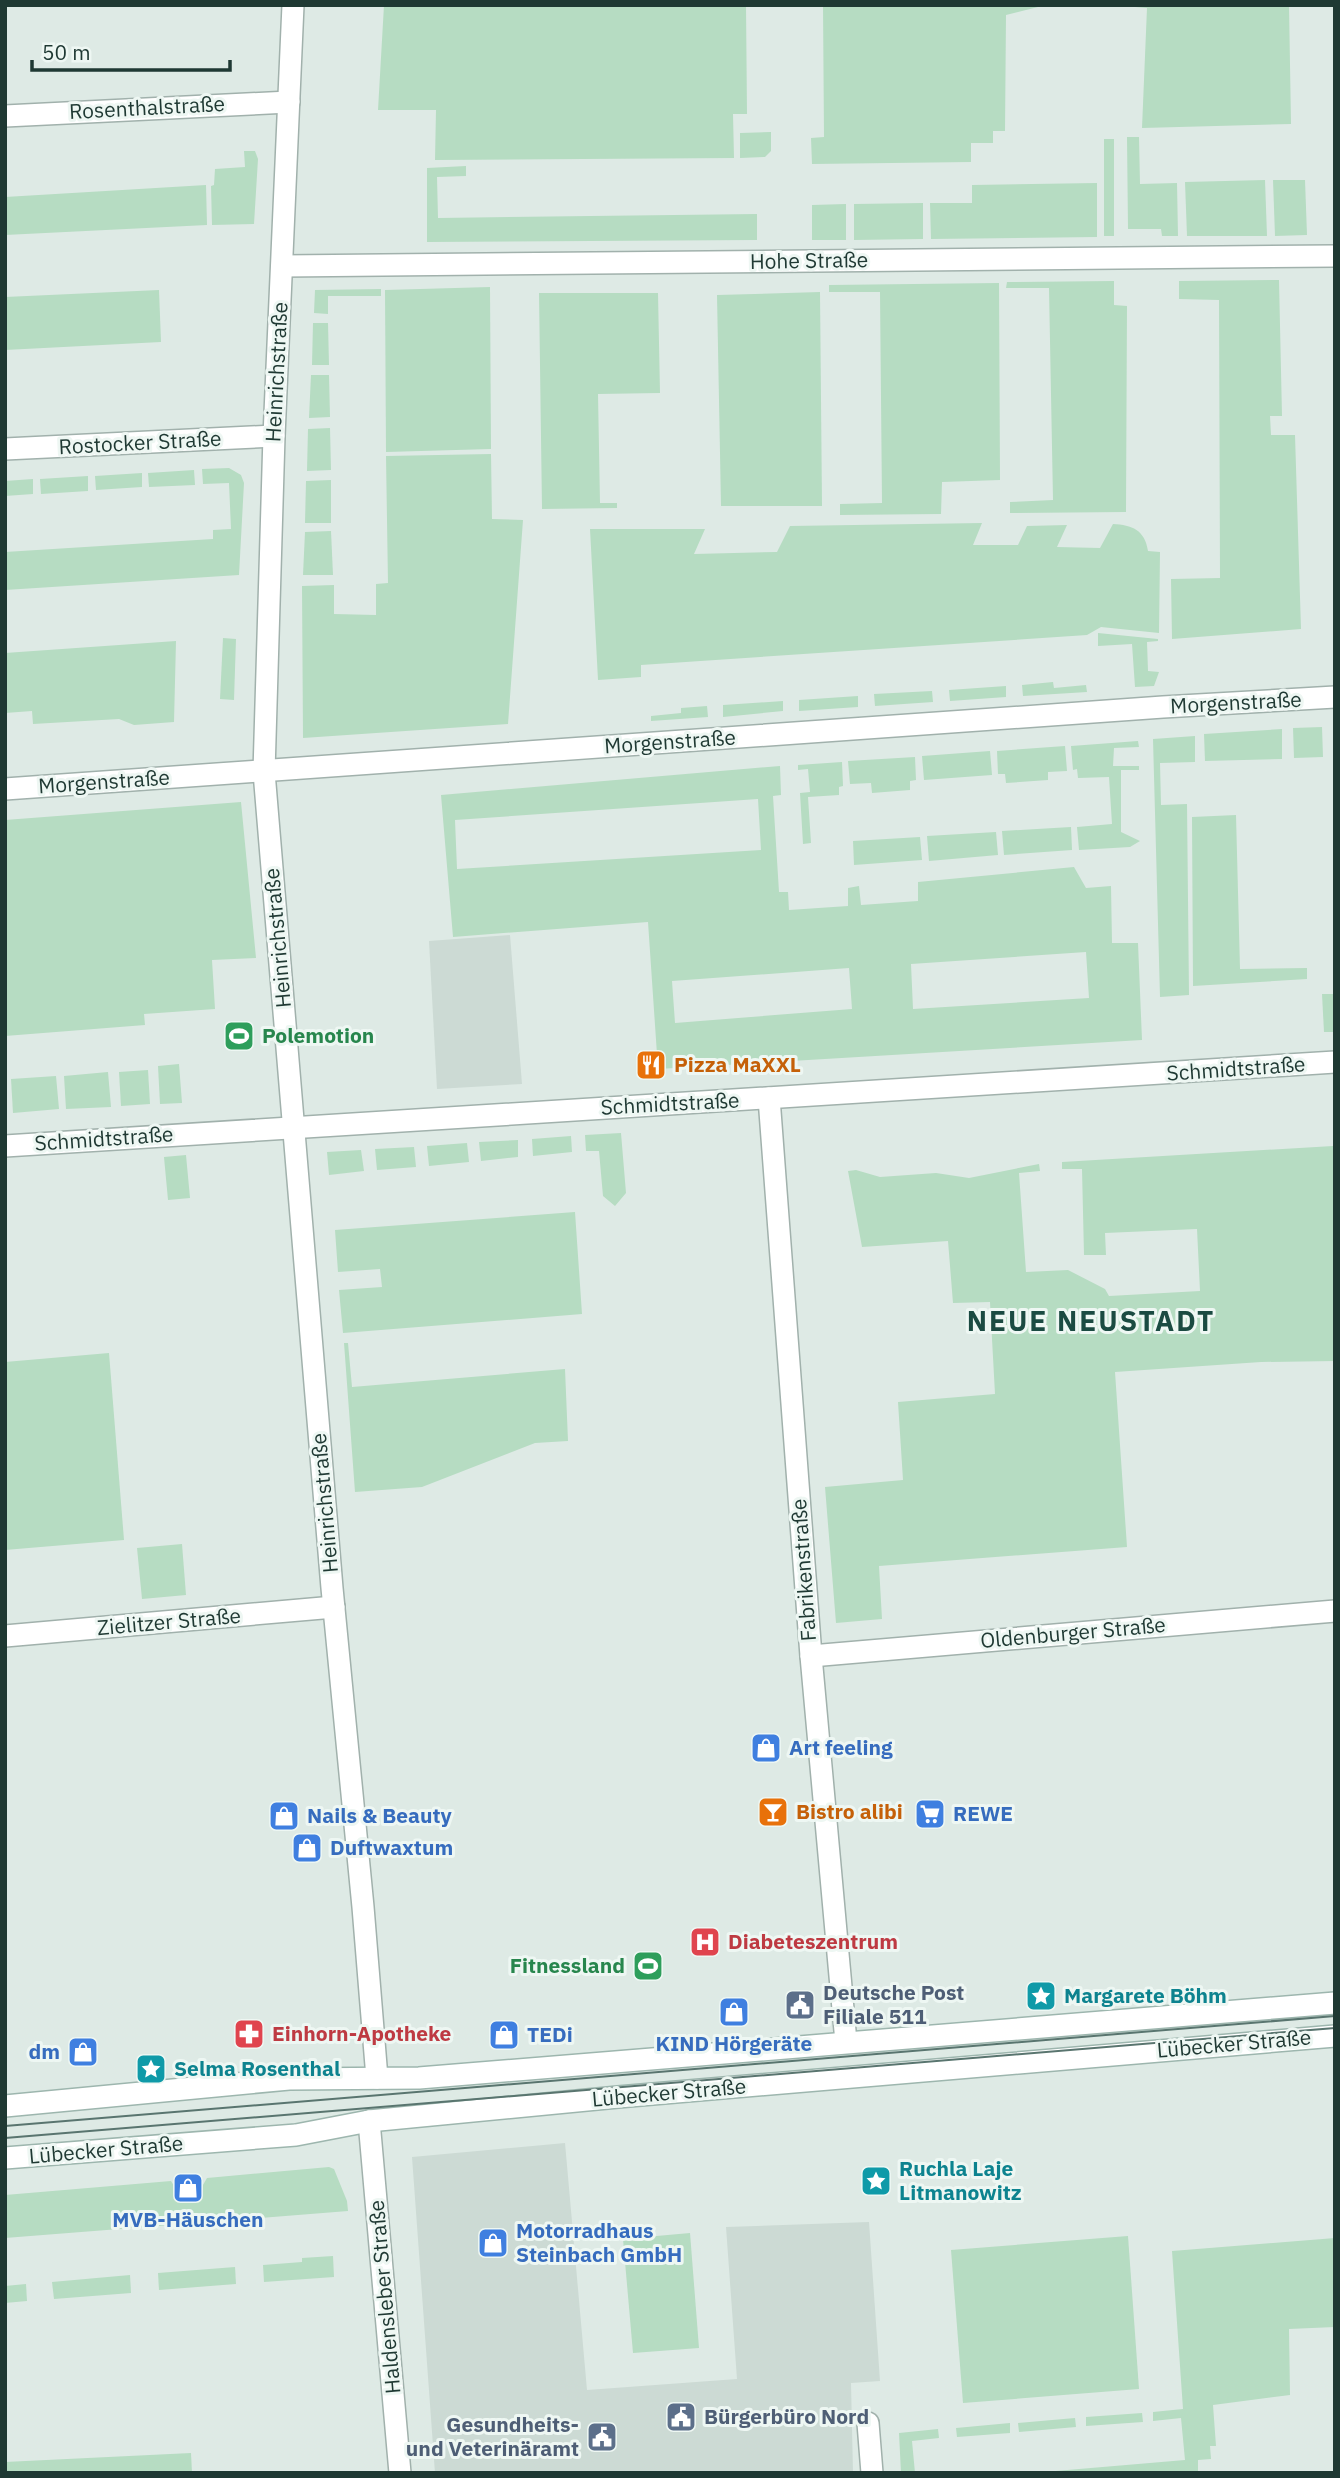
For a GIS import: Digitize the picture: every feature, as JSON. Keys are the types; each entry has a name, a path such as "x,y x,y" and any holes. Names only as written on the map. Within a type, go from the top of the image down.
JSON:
{"street":[{"name":"Heinrichstraße","path":"293,5 274,436 264,772 334,1607 377,2078"},
{"name":"Rosenthalstraße","path":"5,116 289,102"},
{"name":"Hohe Straße","path":"282,266 1335,256"},
{"name":"Rostocker Straße","path":"5,449 274,436"},
{"name":"Morgenstraße","path":"5,789 1335,697"},
{"name":"Schmidtstraße","path":"5,1146 1335,1062"},
{"name":"Fabrikenstraße","path":"769,1098 811,1656 846,2042"},
{"name":"Zielitzer Straße","path":"5,1636 334,1607"},
{"name":"Oldenburger Straße","path":"811,1656 1335,1611"},
{"name":"Lübecker Straße","path":"5,2106 289,2079 419,2078 1335,2003"},
{"name":"Lübecker Straße","path":"5,2158 296,2135 369,2120 618,2096 1335,2036"},
{"name":"Haldensleber Straße","path":"369,2120 400,2473"},
{"path":"868,2423 872,2473"}],"shaded area":[{"path":"510,935 522,1084 437,1089 429,941"},
{"path":"565,2143 587,2390 737,2379 726,2227 869,2222 880,2381 851,2383 853,2473 435,2473 412,2157"}],"green space":[{"path":"384,5 746,5 747,114 733,114 734,158 435,160 436,110 378,110"},
{"path":"823,5 1046,5 1006,15 1005,131 993,131 993,143 971,143 971,162 812,164 811,138 824,137"},
{"path":"1111,5 1289,5 1291,124 1142,128 1147,8"},
{"path":"771,132 771,151 765,157 740,158 740,133"},
{"path":"1127,137 1139,137 1140,184 1177,183 1178,236 1162,236 1161,229 1128,229"},
{"path":"1104,139 1114,139 1114,236 1104,236"},
{"path":"244,151 255,151 258,159 254,224 212,225 211,186 214,185 215,169 245,167"},
{"path":"466,166 466,176 437,177 438,218 757,214 757,240 427,242 427,168"},
{"path":"1265,180 1267,236 1187,236 1185,182"},
{"path":"1273,180 1305,180 1307,235 1275,236"},
{"path":"1097,183 1097,237 931,239 930,203 972,203 972,185"},
{"path":"206,185 207,225 5,235 5,197"},
{"path":"923,203 923,239 854,240 854,204"},
{"path":"846,204 846,240 812,240 812,205"},
{"path":"1279,280 1282,416 1270,416 1271,435 1295,435 1301,629 1172,639 1171,579 1220,578 1219,300 1179,299 1179,281"},
{"path":"1114,281 1114,305 1127,306 1126,512 1010,513 1010,502 1053,500 1049,288 1006,288 1007,282"},
{"path":"999,283 1000,480 942,482 941,514 840,515 840,504 882,503 880,292 829,292 829,285"},
{"path":"490,287 491,449 386,452 385,290"},
{"path":"381,289 381,296 328,296 328,314 314,313 315,290"},
{"path":"159,290 161,342 5,350 5,297"},
{"path":"820,292 822,506 721,506 717,295"},
{"path":"539,293 658,293 660,393 598,394 600,503 617,503 617,508 542,509"},
{"path":"313,323 328,323 329,365 312,365"},
{"path":"311,375 329,375 330,417 309,418"},
{"path":"330,428 331,470 307,471 308,429"},
{"path":"491,454 492,519 523,520 508,724 303,738 302,586 334,585 334,614 376,615 376,584 388,583 386,456"},
{"path":"229,468 241,475 244,483 239,575 5,590 5,552 213,539 213,530 231,529 229,483 203,484 202,469"},
{"path":"194,470 195,485 149,487 148,473"},
{"path":"142,473 142,487 96,490 95,476"},
{"path":"88,476 88,491 41,494 40,479"},
{"path":"33,479 33,494 5,496 5,481"},
{"path":"331,480 331,523 305,523 306,481"},
{"path":"982,523 973,545 1018,545 1027,526 1067,525 1057,547 1100,548 1113,524 1141,533 1148,551 1160,552 1159,633 1101,627 1087,635 641,665 641,677 598,680 590,529 705,529 694,554 777,552 790,526"},
{"path":"331,531 333,575 303,575 305,532"},
{"path":"1098,633 1158,639 1147,642 1148,671 1159,672 1154,686 1135,687 1132,644 1098,646"},
{"path":"223,638 236,639 234,700 220,699"},
{"path":"176,641 174,722 134,725 119,719 33,724 32,711 5,713 5,653"},
{"path":"1053,682 1054,688 1086,685 1087,692 1023,696 1022,685"},
{"path":"1006,686 1006,697 950,701 949,690"},
{"path":"932,691 933,702 875,706 874,694"},
{"path":"858,696 858,707 799,711 799,700"},
{"path":"783,701 783,711 723,717 723,705"},
{"path":"707,706 708,717 651,721 651,716 681,713 681,708"},
{"path":"1322,727 1323,757 1294,758 1293,728"},
{"path":"1282,729 1282,759 1205,761 1204,734"},
{"path":"1195,736 1195,762 1160,763 1161,805 1187,804 1189,995 1160,997 1153,739"},
{"path":"1138,741 1139,747 1114,748 1113,766 1139,766 1139,770 1121,770 1121,832 1140,841 1130,847 1079,850 1077,827 1112,824 1109,777 1078,778 1077,769 1073,770 1071,746"},
{"path":"1065,746 1067,771 1048,772 1048,780 1006,783 1005,774 998,774 997,751"},
{"path":"990,751 992,775 924,780 922,756"},
{"path":"915,757 916,780 910,781 910,790 872,793 871,783 850,784 848,761"},
{"path":"842,762 843,786 839,787 839,795 808,797 811,843 803,844 800,793 810,792 808,769 798,770 798,765"},
{"path":"780,766 781,795 773,796 779,892 788,892 789,910 848,906 848,888 859,886 861,905 918,901 918,882 1074,867 1086,888 1111,886 1112,943 1138,943 1142,1040 658,1069 648,922 453,937 441,795","holes":["758,799 761,850 457,869 455,820","1086,952 1089,998 913,1009 911,964","849,968 852,1009 675,1023 672,981"]},
{"path":"241,802 256,958 212,960 215,1009 144,1014 145,1025 5,1036 5,820"},
{"path":"1236,815 1240,969 1307,968 1307,979 1193,986 1192,817"},
{"path":"1071,827 1072,850 1004,855 1002,831"},
{"path":"996,832 998,855 929,861 927,836"},
{"path":"920,837 922,860 854,865 853,841"},
{"path":"1322,994 1335,994 1335,1032 1324,1032"},
{"path":"179,1064 182,1103 160,1104 158,1066"},
{"path":"148,1070 150,1104 121,1106 119,1072"},
{"path":"108,1072 111,1107 66,1109 64,1076"},
{"path":"56,1076 59,1109 13,1113 11,1079"},
{"path":"621,1133 626,1193 615,1206 603,1196 599,1151 586,1151 585,1135"},
{"path":"571,1136 572,1152 533,1156 532,1139"},
{"path":"518,1140 518,1157 481,1161 479,1142"},
{"path":"467,1143 469,1162 429,1166 427,1146"},
{"path":"1333,1146 1335,1361 1261,1362 1115,1372 1127,1547 879,1566 882,1619 836,1623 825,1487 903,1480 898,1402 995,1394 990,1302 953,1303 948,1241 862,1247 848,1171 856,1170 880,1177 936,1173 969,1178 1039,1164 1040,1171 1019,1173 1026,1272 1068,1270 1105,1289 1109,1296 1200,1291 1197,1229 1105,1233 1106,1255 1084,1255 1082,1169 1062,1169 1062,1162"},
{"path":"414,1147 416,1167 377,1170 375,1149"},
{"path":"361,1150 364,1171 329,1175 327,1152"},
{"path":"186,1155 190,1198 168,1200 164,1157"},
{"path":"575,1212 582,1314 343,1333 339,1290 382,1287 380,1269 338,1272 335,1230"},
{"path":"344,1343 348,1343 352,1387 565,1369 568,1441 535,1443 422,1487 355,1492"},
{"path":"109,1353 124,1540 5,1550 5,1362"},
{"path":"182,1544 186,1595 142,1599 137,1548"},
{"path":"329,2167 334,2169 347,2201 348,2211 5,2238 5,2195 171,2181 181,2197 196,2197 207,2178"},
{"path":"690,2233 699,2348 633,2353 623,2239"},
{"path":"1128,2236 1139,2389 963,2403 951,2250"},
{"path":"1335,2238 1335,2327 1289,2329 1290,2395 1213,2405 1216,2446 1210,2446 1211,2459 1198,2460 1198,2473 1032,2473 1185,2460 1181,2418 1153,2421 1153,2412 1183,2409 1172,2251"},
{"path":"333,2256 334,2277 264,2282 263,2265"},
{"path":"235,2267 236,2284 159,2290 158,2273"},
{"path":"130,2275 131,2293 54,2299 52,2282"},
{"path":"26,2284 27,2301 5,2303 5,2286"},
{"path":"1142,2413 1143,2422 1086,2426 1086,2417"},
{"path":"1075,2418 1076,2427 1019,2432 1018,2423"},
{"path":"1010,2423 1010,2433 957,2437 956,2428"},
{"path":"938,2429 939,2438 912,2441 915,2473 901,2473 899,2433"},
{"path":"191,2453 192,2473 5,2473 5,2462"}],"tram line":[{"path":"5,2126 1335,2016"},
{"path":"5,2138 1335,2028"}],"place":[{"name":"Polemotion","path":"239,1036"},
{"name":"Pizza MaXXL","path":"651,1065"},
{"name":"Art feeling","path":"766,1748"},
{"name":"Bistro alibi","path":"773,1812"},
{"name":"REWE","path":"930,1814"},
{"name":"Nails & Beauty","path":"284,1816"},
{"name":"Duftwaxtum","path":"307,1848"},
{"name":"Diabeteszentrum","path":"705,1942"},
{"name":"Fitnessland","path":"648,1966"},
{"name":"Margarete Böhm","path":"1041,1996"},
{"name":"Deutsche Post Filiale 511","path":"800,2005"},
{"name":"KIND Hörgeräte","path":"734,2012"},
{"name":"Einhorn-Apotheke","path":"249,2034"},
{"name":"TEDi","path":"504,2035"},
{"name":"dm","path":"83,2052"},
{"name":"Selma Rosenthal","path":"151,2069"},
{"name":"Ruchla Laje Litmanowitz","path":"876,2181"},
{"name":"MVB-Häuschen","path":"188,2188"},
{"name":"Motorradhaus Steinbach GmbH","path":"493,2243"},
{"name":"Bürgerbüro Nord","path":"681,2417"},
{"name":"Gesundheits- und Veterinäramt","path":"602,2437"}],"district":[{"name":"NEUE NEUSTADT","path":"1091,1321"}]}
